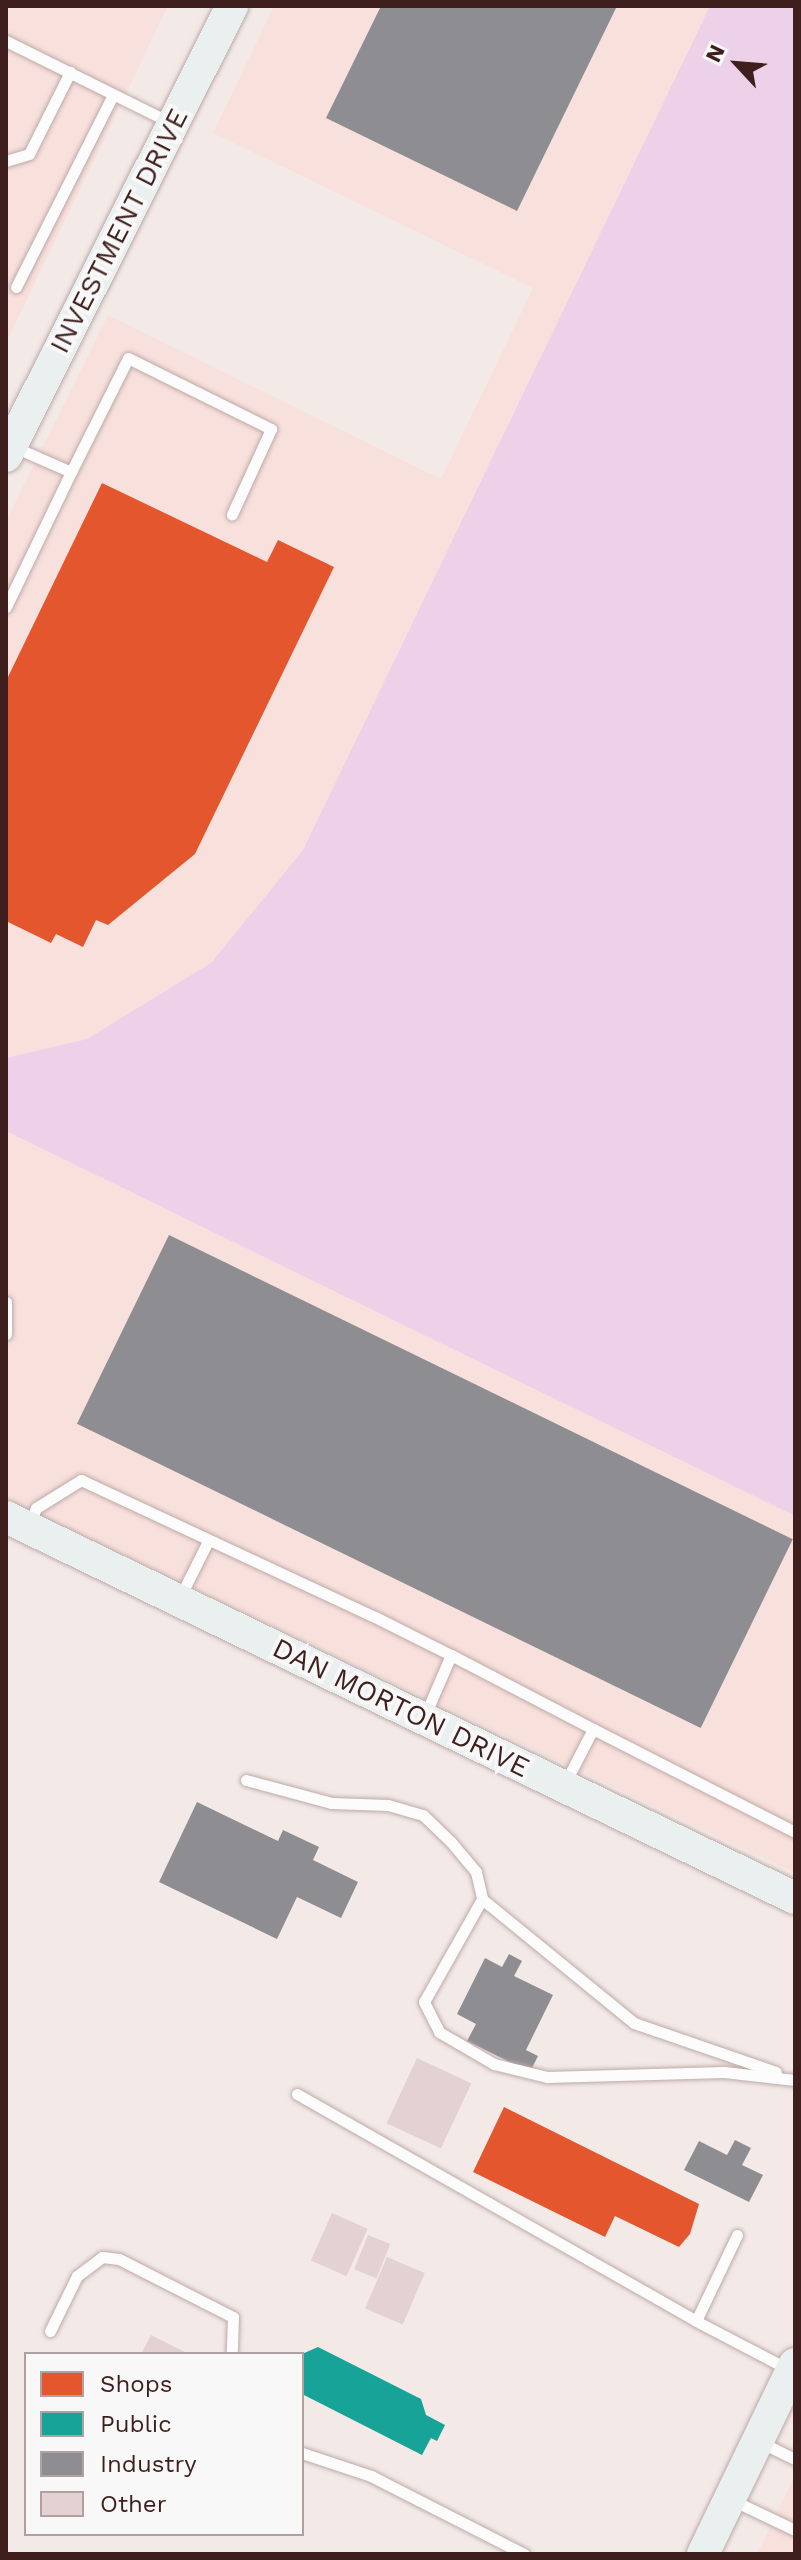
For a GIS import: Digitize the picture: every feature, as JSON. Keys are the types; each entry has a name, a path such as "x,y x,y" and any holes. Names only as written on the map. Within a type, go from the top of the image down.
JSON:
{"street":[{"name":"INVESTMENT DRIVE","path":"9,451 232,6"},
{"name":"DAN MORTON DRIVE","path":"17,1522 795,1898"},
{"path":"703,2554 793,2368"}],"lane":[{"path":"6,41 173,124"},
{"path":"6,161 29,154 70,72"},
{"path":"16,287 113,95"},
{"path":"6,607 128,358 271,429 232,514"},
{"path":"9,451 71,472"},
{"path":"6,1302 6,1334"},
{"path":"17,1522 81,1480 451,1655 795,1832"},
{"path":"178,1599 208,1541"},
{"path":"423,1719 451,1655"},
{"path":"563,1787 593,1729"},
{"path":"246,1780 331,1803 388,1805 423,1815 476,1872 482,1899 634,2023 795,2079"},
{"path":"482,1899 424,2002 439,2032 494,2064 547,2077 724,2072 795,2079"},
{"path":"297,2094 696,2321 793,2368"},
{"path":"696,2321 737,2235"},
{"path":"50,2331 77,2276 102,2257 119,2259 233,2317 232,2352"},
{"path":"758,2441 795,2459"},
{"path":"304,2454 371,2476 524,2554"},
{"path":"730,2499 795,2530"}],"shaded area":[{"path":"6,6 168,6 6,343"},
{"path":"274,6 710,6 303,850 211,963 87,1039 6,1058 6,521 108,315 441,479 533,288 213,133"},
{"path":"710,6 795,6 795,1516 6,1131 6,1058 87,1039 211,963 303,850"},
{"path":"6,1131 795,1516 795,1873 6,1499"},
{"path":"795,2475 795,2554 757,2554"}],"building: Shops":[{"path":"102,483 267,562 278,540 334,567 195,854 108,925 96,920 83,947 56,934 51,943 6,921 6,681"},
{"path":"504,2107 699,2204 690,2234 679,2247 615,2216 605,2237 473,2172"}],"building: Public":[{"path":"318,2347 421,2399 426,2415 445,2425 437,2441 431,2438 422,2455 304,2395 304,2353"}],"building: Industry":[{"path":"381,6 617,6 517,211 326,118"},
{"path":"169,1235 793,1539 701,1728 77,1424"},
{"path":"197,1802 278,1841 283,1830 319,1847 313,1860 358,1882 341,1918 297,1897 277,1939 159,1882"},
{"path":"509,1954 522,1961 514,1976 553,1995 526,2050 538,2056 530,2072 467,2041 476,2024 457,2014 485,1958 502,1967"},
{"path":"735,2140 751,2148 742,2165 763,2175 749,2202 684,2170 699,2141 727,2155"}],"building: Other":[{"path":"417,2058 471,2083 441,2149 387,2123"},
{"path":"332,2213 368,2229 346,2276 311,2261"},
{"path":"368,2235 390,2244 376,2278 354,2269"},
{"path":"387,2257 425,2273 403,2325 365,2309"},
{"path":"151,2335 185,2352 142,2352"}]}
